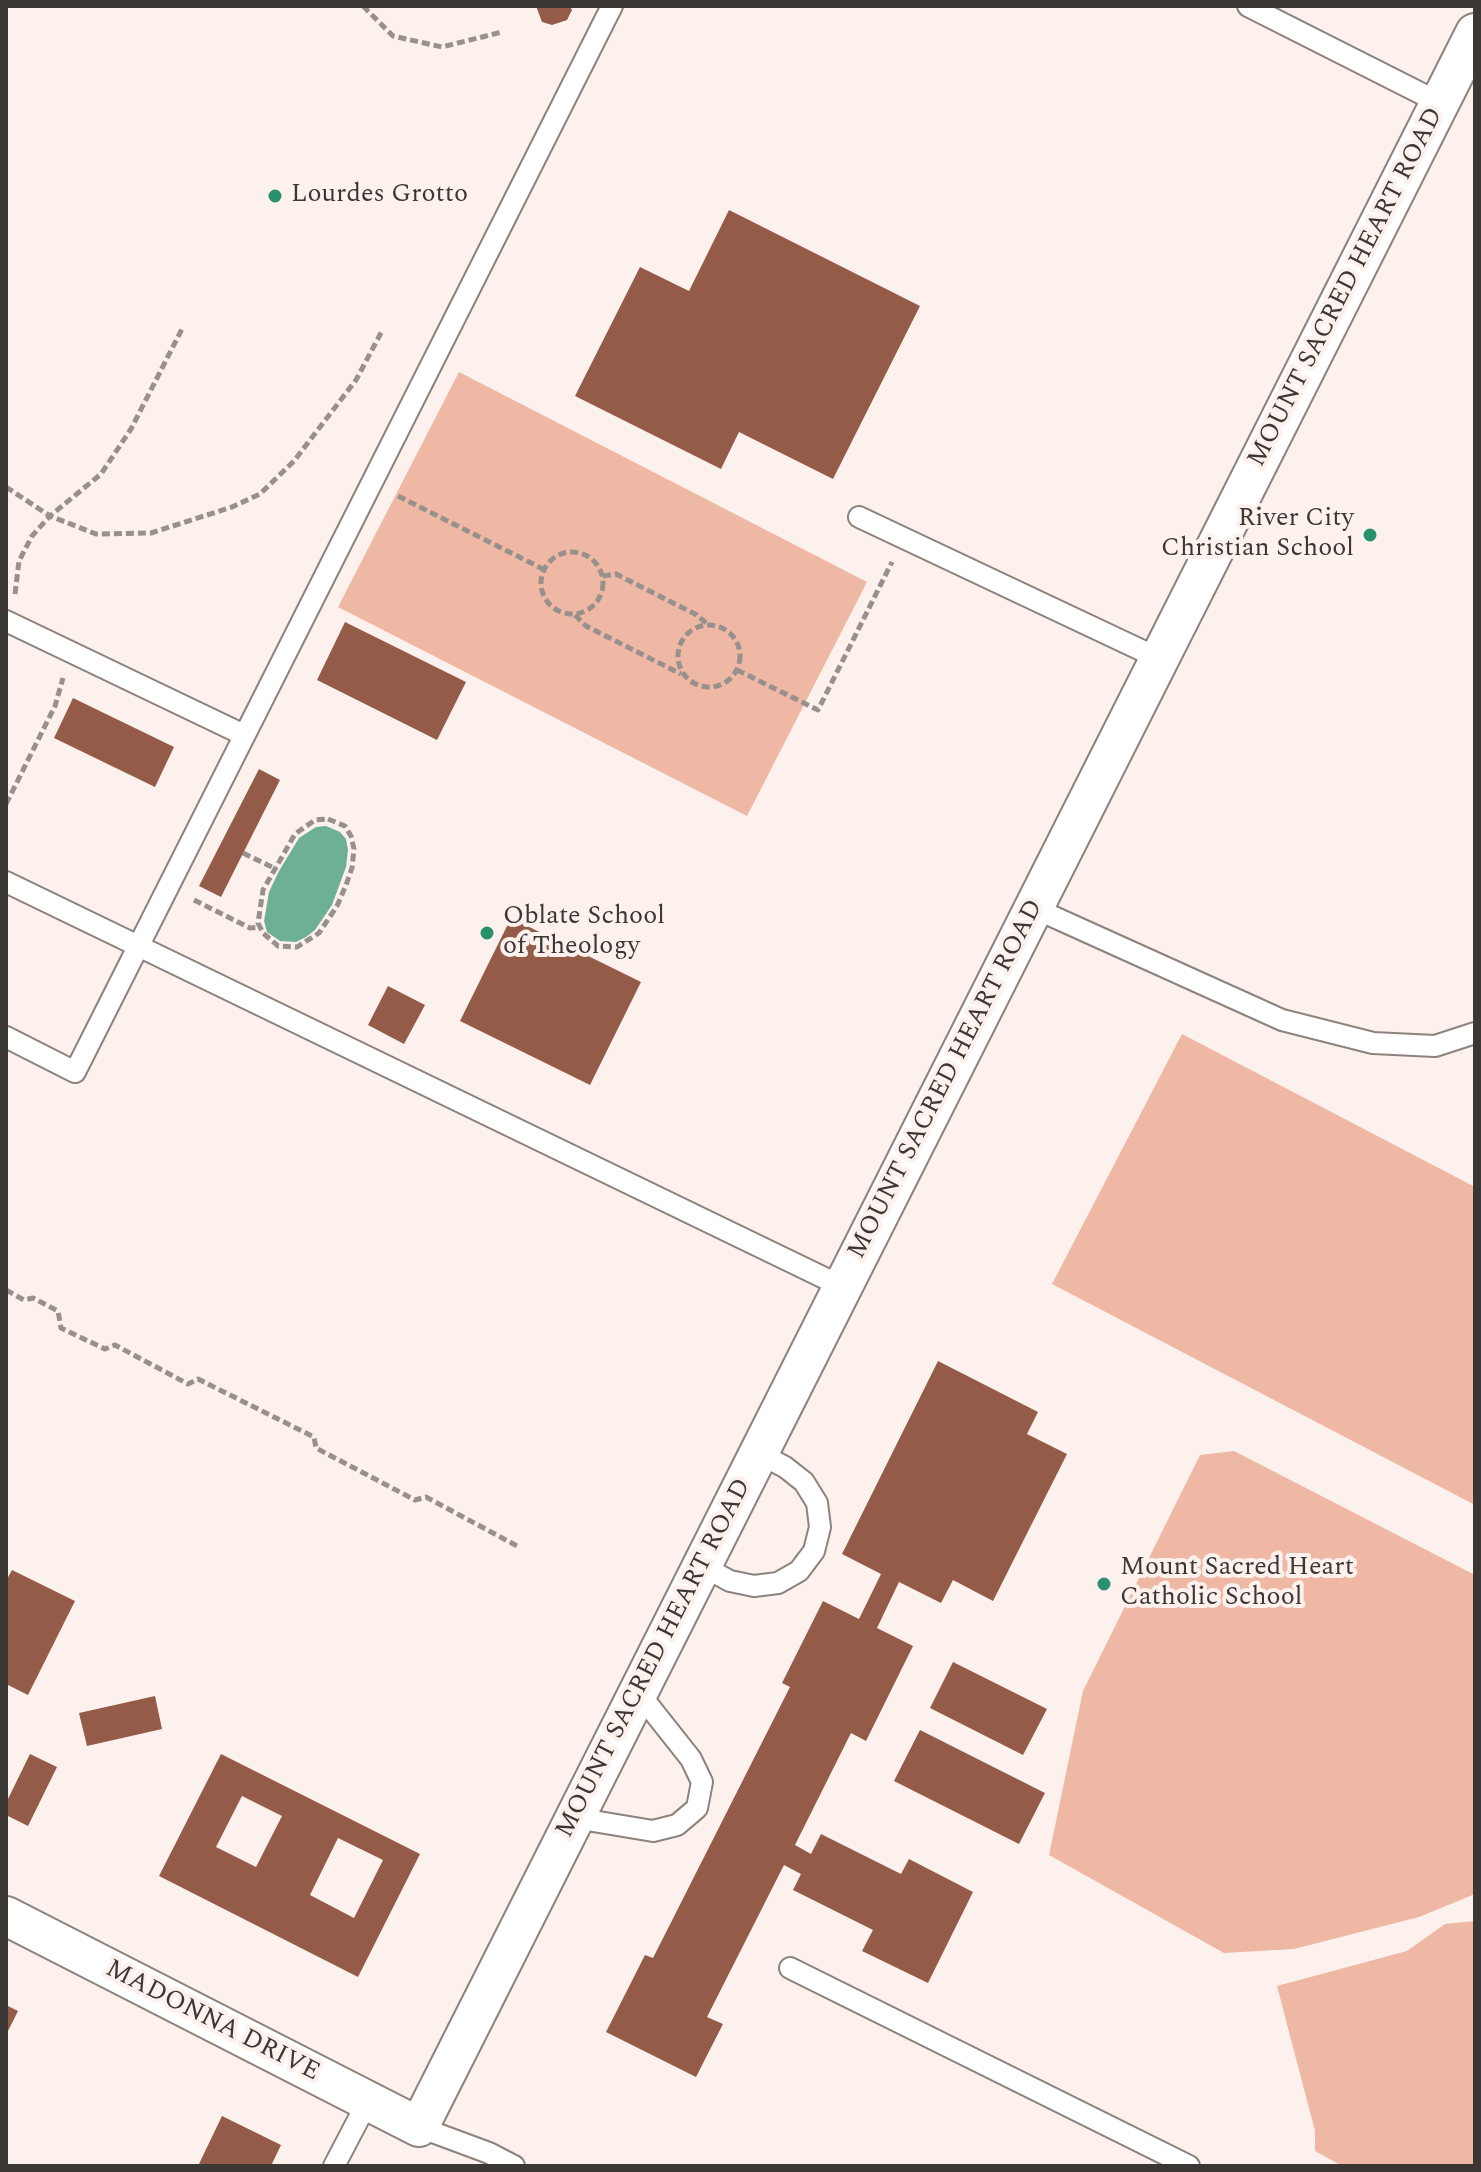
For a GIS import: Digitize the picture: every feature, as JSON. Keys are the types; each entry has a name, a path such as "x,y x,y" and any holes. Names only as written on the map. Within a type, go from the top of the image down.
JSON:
{"street":[{"name":"MOUNT SACRED HEART ROAD","path":"419,2127 1475,34"},
{"name":"MADONNA DRIVE","path":"6,1916 419,2127"}],"lane":[{"path":"6,1037 75,1072 612,6"},
{"path":"1248,6 1440,103"},
{"path":"859,517 1160,659"},
{"path":"6,621 244,735"},
{"path":"6,882 843,1287"},
{"path":"1034,908 1282,1020 1373,1043 1435,1046 1475,1033"},
{"path":"702,1566 730,1581 766,1585 778,1583 799,1571 814,1551 820,1527 817,1503 804,1482 785,1467 758,1453"},
{"path":"575,1818 653,1831 677,1825 697,1808 702,1782 691,1759 638,1692"},
{"path":"790,1968 1189,2166"},
{"path":"334,2166 368,2101"},
{"path":"419,2127 489,2153 514,2166"}],"path":[{"path":"363,6 393,36 442,47 502,32"},
{"path":"6,804 55,706 65,669 14,605 19,561 32,536 50,516 101,474 131,429 183,327"},
{"path":"6,487 50,516 96,534 151,533 232,507 260,494 294,461 356,380 382,331"},
{"path":"371,483 543,569"},
{"path":"737,670 818,710 904,538"},
{"path":"575,551 587,555 597,564 603,576 603,589 598,602 587,611 574,615 561,613 545,599 540,579 551,559 575,551"},
{"path":"603,576 616,574 697,615 707,624"},
{"path":"574,615 586,626 704,687 717,686 729,680 737,670 741,657 738,643 730,632 707,624 695,628 680,644 677,655 683,675"},
{"path":"315,820 336,821 345,826 354,849 352,868 337,906 319,933 309,942 287,948 270,941 259,927 263,890 295,834 315,820"},
{"path":"243,853 274,868"},
{"path":"169,886 228,918 250,928 259,927"},
{"path":"6,1290 24,1300 33,1298 58,1311 61,1328 105,1349 115,1345 188,1384 198,1379 314,1437 316,1448 415,1500 426,1497 519,1547"}],"shaded area":[{"path":"459,372 867,582 747,816 338,607"},
{"path":"326,826 340,832 346,839 348,850 346,867 332,905 315,930 306,937 296,942 280,941 267,932 264,921 269,892 299,838 316,827"},
{"path":"1182,1034 1475,1187 1475,1505 1052,1284"},
{"path":"1234,1451 1475,1575 1475,1894 1419,1917 1294,1949 1224,1953 1049,1855 1083,1691 1200,1455"},
{"path":"1475,1921 1475,2166 1342,2166 1315,2151 1315,2131 1277,1986 1407,1951 1445,1924"}],"building":[{"path":"536,6 570,6 572,10 567,20 552,25 542,22"},
{"path":"729,210 920,306 833,479 739,432 721,469 575,396 640,267 689,291"},
{"path":"345,622 466,682 437,740 317,680"},
{"path":"73,698 174,747 155,787 54,738"},
{"path":"259,769 280,780 221,897 199,886"},
{"path":"511,918 641,982 590,1085 460,1021"},
{"path":"388,986 425,1005 404,1044 368,1025"},
{"path":"938,1361 1038,1412 1027,1434 1067,1454 993,1601 953,1580 941,1603 899,1582 877,1628 913,1646 866,1741 851,1733 795,1845 811,1854 821,1834 901,1874 909,1859 973,1892 928,1983 862,1951 873,1930 793,1890 801,1874 784,1865 707,2017 723,2024 696,2077 606,2032 645,1955 653,1958 790,1687 782,1683 823,1601 859,1619 881,1574 842,1554"},
{"path":"12,1570 75,1601 28,1695 6,1684 6,1581"},
{"path":"953,1662 1047,1709 1023,1755 930,1708"},
{"path":"155,1696 162,1729 87,1746 79,1713"},
{"path":"920,1730 1045,1793 1019,1844 894,1781"},
{"path":"30,1754 57,1767 28,1826 6,1815 6,1803"},
{"path":"221,1754 420,1854 358,1977 159,1876","holes":["242,1796 282,1816 256,1867 216,1847","338,1838 383,1860 354,1918 310,1895"]},
{"path":"6,2005 18,2011 6,2035"},
{"path":"222,2116 281,2145 271,2166 198,2166"}],"place":[{"name":"Lourdes Grotto","path":"275,196"},
{"name":"River City Christian School","path":"1370,535"},
{"name":"Oblate School of Theology","path":"487,933"},
{"name":"Mount Sacred Heart Catholic School","path":"1104,1584"}]}
